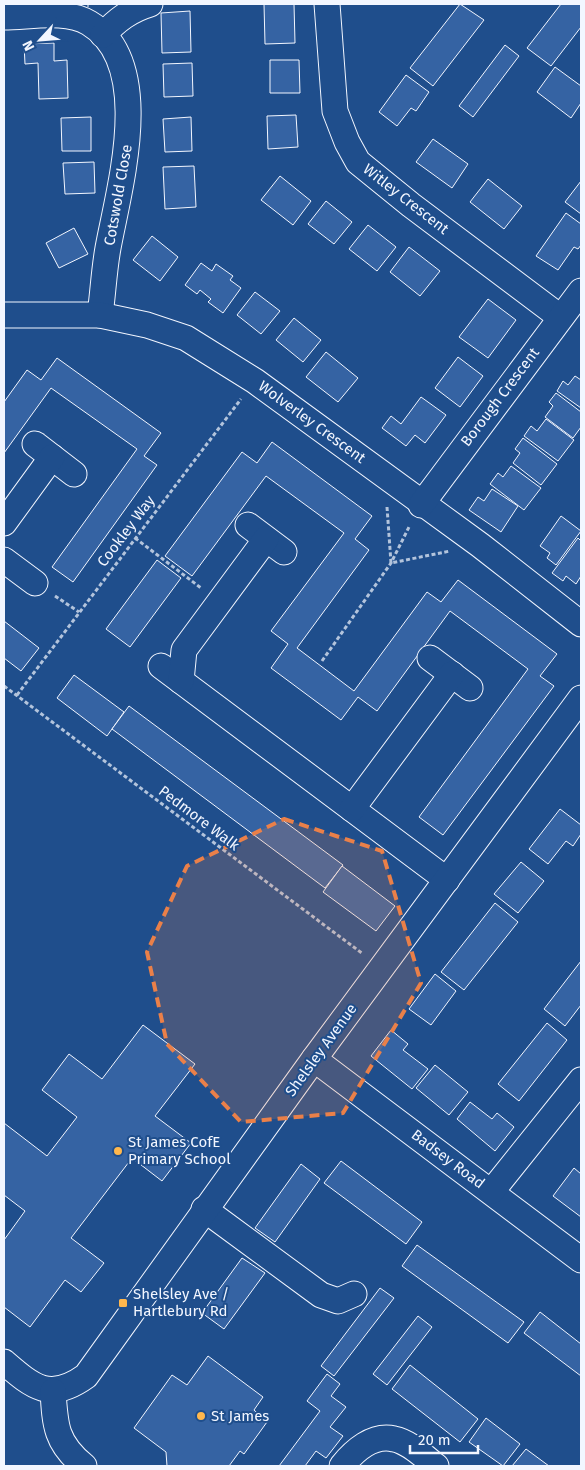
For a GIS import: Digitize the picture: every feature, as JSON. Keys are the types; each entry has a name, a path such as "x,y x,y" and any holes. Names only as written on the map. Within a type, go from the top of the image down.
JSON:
{"street":[{"path":"103,34 117,20 138,7 150,4"},
{"name":"Witley Crescent","path":"327,4 335,111 347,142 358,162 411,206 560,317"},
{"name":"Cotswold Close","path":"4,17 72,16 90,23 103,34 122,66 129,129 122,188 107,254 100,315"},
{"name":"Borough Crescent","path":"421,504 581,291"},
{"name":"Wolverley Crescent","path":"4,315 100,315 147,325 186,338 255,381 386,476 421,504 480,545 581,624"},
{"path":"4,523 44,451 74,474"},
{"path":"181,680 184,650 266,539"},
{"path":"4,560 35,583"},
{"path":"352,809 461,681 430,658"},
{"path":"161,666 447,880"},
{"name":"Shelsley Avenue","path":"53,1391 72,1386 86,1376 204,1209 581,698"},
{"name":"Badsey Road","path":"314,1059 492,1191 581,1260"},
{"path":"492,1191 581,1080"},
{"path":"204,1209 321,1295 338,1301 354,1294"},
{"path":"4,1362 30,1385 53,1391 55,1417 60,1438 68,1453 84,1466"},
{"path":"342,1466 354,1452 372,1442 394,1438 412,1448 436,1466"}],"path":[{"name":"Cookley Way","path":"17,695 134,538 255,381"},
{"path":"386,476 391,563"},
{"path":"322,662 391,563 421,504"},
{"path":"134,538 220,602"},
{"path":"391,563 480,545"},
{"path":"35,583 79,612"},
{"name":"Pedmore Walk","path":"4,686 382,968"}],"highlighted area":[{"path":"284,819 382,851 421,983 343,1113 241,1122 167,1044 147,952 187,866"}],"building":[{"path":"264,4 294,4 295,43 265,44"},
{"path":"460,4 484,20 433,86 410,68"},
{"path":"561,4 581,4 581,27 551,66 527,48"},
{"path":"190,11 191,52 162,53 161,13"},
{"path":"54,43 54,61 67,60 68,98 39,99 38,63 25,64 24,44"},
{"path":"505,45 519,56 473,117 459,106"},
{"path":"270,60 299,60 300,93 270,93"},
{"path":"192,63 193,96 164,97 163,64"},
{"path":"555,67 581,86 581,103 571,118 537,92"},
{"path":"406,75 429,92 416,111 411,108 397,126 379,112"},
{"path":"296,115 298,147 268,149 267,116"},
{"path":"91,117 91,151 62,151 61,118"},
{"path":"191,117 192,151 165,152 163,119"},
{"path":"433,139 468,164 452,188 416,162"},
{"path":"94,162 95,193 65,194 63,163"},
{"path":"194,166 196,207 165,209 163,167"},
{"path":"280,176 311,201 293,225 261,200"},
{"path":"488,179 522,206 504,229 470,202"},
{"path":"581,181 581,214 565,202"},
{"path":"326,201 352,222 334,244 308,224"},
{"path":"566,213 581,224 581,245 578,249 574,247 558,270 536,256"},
{"path":"368,225 396,247 377,271 349,249"},
{"path":"74,228 88,254 59,268 46,243"},
{"path":"152,236 178,257 160,281 133,260"},
{"path":"409,247 440,271 420,296 390,272"},
{"path":"201,263 212,271 216,264 233,276 230,280 241,288 223,313 208,302 211,299 200,290 197,294 185,285"},
{"path":"255,292 280,311 261,334 237,315"},
{"path":"488,299 516,320 488,358 459,337"},
{"path":"294,318 321,340 303,362 276,340"},
{"path":"326,352 358,378 338,402 306,377"},
{"path":"458,357 483,376 460,407 435,388"},
{"path":"57,358 161,433 144,456 157,465 73,582 52,567 137,449 51,388 4,453 4,402 27,370 41,380"},
{"path":"575,376 581,380 581,408 557,391 563,381 568,385"},
{"path":"556,393 581,412 581,427 573,438 545,417 553,406 549,402"},
{"path":"421,397 446,415 425,443 415,435 406,446 382,428 391,416 401,424"},
{"path":"546,419 574,440 558,461 524,436 531,426 537,431"},
{"path":"523,438 557,464 541,485 513,463 520,453 515,449"},
{"path":"272,442 372,516 355,539 369,550 297,648 354,691 427,592 441,602 458,580 557,654 540,676 554,686 443,835 419,817 528,669 450,611 377,711 358,697 341,720 271,668 288,644 271,631 344,533 266,476 192,576 165,556 242,452 257,463"},
{"path":"511,466 541,488 524,510 490,484 498,473 503,477"},
{"path":"492,489 518,506 501,532 469,510 478,497 484,501"},
{"path":"561,516 581,531 556,565 547,558 550,553 540,546"},
{"path":"578,538 581,541 581,576 576,584 566,576 563,581 552,573"},
{"path":"157,560 181,578 130,647 106,629"},
{"path":"4,621 39,648 21,671 4,658"},
{"path":"74,675 124,712 107,736 57,698"},
{"path":"129,706 343,865 325,888 112,729"},
{"path":"560,809 581,825 581,834 573,846 566,841 548,864 529,849"},
{"path":"521,862 544,881 518,913 494,894"},
{"path":"342,866 395,906 376,931 323,892"},
{"path":"495,903 518,922 464,990 441,972"},
{"path":"581,961 581,1005 565,1026 544,1009"},
{"path":"435,974 456,991 431,1025 409,1009"},
{"path":"547,1023 567,1040 519,1101 498,1084"},
{"path":"143,1025 195,1064 155,1116 191,1143 162,1181 132,1158 71,1238 104,1263 81,1292 65,1280 30,1327 4,1307 4,1240 25,1211 4,1195 4,1123 47,1156 77,1117 42,1090 69,1054 102,1079"},
{"path":"391,1030 408,1044 403,1050 428,1069 412,1089 371,1056"},
{"path":"435,1065 468,1092 449,1115 416,1088"},
{"path":"470,1102 492,1119 497,1113 514,1127 495,1151 457,1119"},
{"path":"341,1161 422,1222 406,1244 324,1183"},
{"path":"301,1164 320,1179 275,1242 255,1228"},
{"path":"574,1168 581,1174 581,1217 553,1196"},
{"path":"417,1245 524,1322 508,1343 402,1266"},
{"path":"242,1258 265,1273 224,1329 202,1313"},
{"path":"380,1288 394,1298 334,1376 321,1366"},
{"path":"540,1312 581,1344 581,1376 524,1333"},
{"path":"418,1316 432,1327 387,1385 373,1374"},
{"name":"St James","path":"208,1356 263,1397 254,1410 267,1422 244,1454 240,1451 229,1466 167,1466 166,1452 134,1428 172,1375 187,1385"},
{"path":"410,1365 478,1419 460,1442 392,1389"},
{"path":"327,1374 340,1384 331,1396 346,1407 330,1427 343,1436 326,1458 316,1451 305,1466 279,1466 320,1411 307,1401"},
{"path":"486,1418 520,1444 503,1466 469,1442"},
{"path":"526,1449 549,1466 512,1466"}],"place":[{"name":"St James CofE Primary School","path":"118,1151"},
{"name":"Shelsley Ave / Hartlebury Rd","path":"123,1303"},
{"name":"St James","path":"201,1416"}]}
